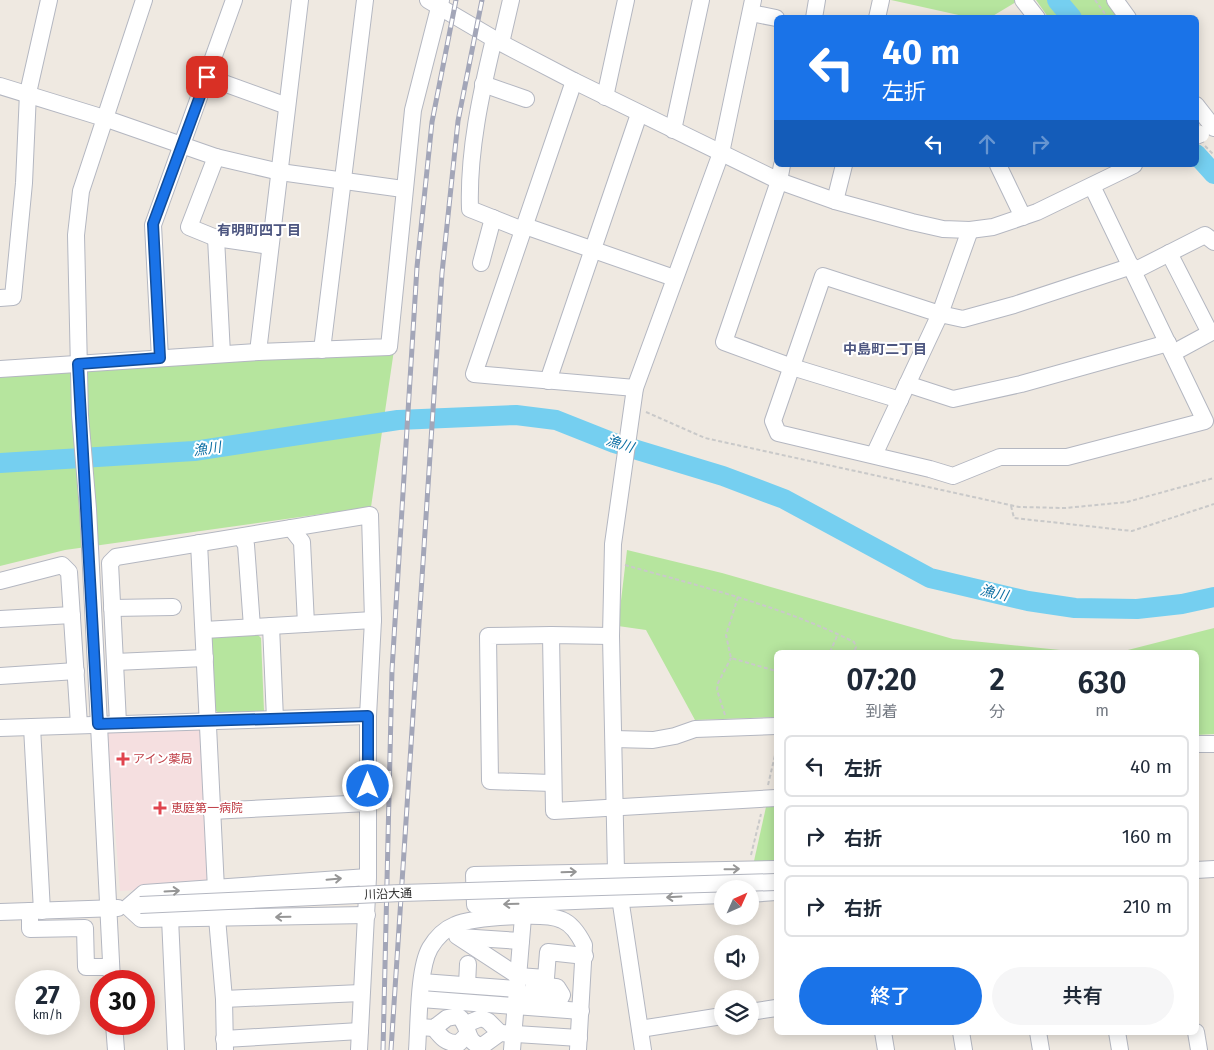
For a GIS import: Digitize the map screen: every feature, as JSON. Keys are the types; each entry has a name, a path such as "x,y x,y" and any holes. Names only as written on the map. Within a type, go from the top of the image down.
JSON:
{"street":[{"path":"0,298 14,297 24,183 28,93 49,0"},
{"path":"112,970 88,509 80,415 76,235 81,191 144,0"},
{"path":"160,358 153,224 234,0"},
{"path":"258,352 300,0"},
{"path":"322,350 365,0"},
{"path":"511,0 483,84 469,185 470,209 674,278"},
{"path":"605,97 626,0"},
{"path":"673,130 701,0"},
{"path":"814,15 817,0"},
{"path":"878,15 880,0"},
{"path":"1023,0 1035,15"},
{"path":"1114,0 1126,15"},
{"path":"0,369 222,354 389,347 413,110 436,2 497,41 605,97 721,153 781,173 836,201 928,225 970,230 993,227 1023,218 1130,167"},
{"path":"644,1050 622,899 616,871 611,636 614,544 635,388 721,153 752,6 774,17"},
{"path":"207,77 287,106"},
{"path":"574,81 474,374 635,388"},
{"path":"483,84 526,99"},
{"path":"0,86 28,93 216,157 280,172 404,188"},
{"path":"1199,111 1208,130"},
{"path":"548,381 639,114"},
{"path":"216,157 189,227 216,238 270,246"},
{"path":"836,201 844,167"},
{"path":"999,167 1023,218"},
{"path":"781,173 724,342 792,367 900,400"},
{"path":"1092,186 1133,268 1206,421 1067,457 1000,457 953,476 778,433 773,421 823,276 940,314 963,319 1133,268 1205,235 1214,242"},
{"path":"480,263 493,218"},
{"path":"874,456 940,314 970,230"},
{"path":"216,238 222,354"},
{"path":"907,384 953,399 1171,348 1210,333 1169,253"},
{"path":"118,723 110,563 116,557 370,515 373,620 368,716 368,877 359,1050"},
{"path":"291,528 302,542 306,624"},
{"path":"241,537 246,545 252,627"},
{"path":"199,543 204,630 206,721 216,889"},
{"path":"0,581 62,565 69,572 79,725"},
{"path":"112,608 173,607"},
{"path":"0,619 72,615"},
{"path":"204,630 373,620"},
{"path":"271,626 274,719"},
{"path":"551,635 552,783 554,811 770,798"},
{"path":"552,783 490,781 488,636 611,636"},
{"path":"115,662 205,658"},
{"path":"0,676 76,671"},
{"path":"0,728 368,716"},
{"path":"614,739 652,740 675,736 695,729 774,726"},
{"path":"32,727 36,911 30,929 86,928 86,967 97,970"},
{"path":"1199,744 1214,744"},
{"path":"211,811 368,803"},
{"path":"714,895 475,906 474,875 774,869"},
{"path":"1199,870 1214,869"},
{"path":"366,916 141,918 134,906 144,893 368,877"},
{"name":"川沿大通","path":"0,912 401,893 774,882"},
{"path":"759,893 774,892"},
{"path":"64,910 65,928"},
{"path":"523,917 521,941 541,1035"},
{"path":"417,1050 426,1028 421,999 426,957 441,934 454,926 472,919 523,917 561,919 580,936 584,945 585,956 579,1044 541,1035 507,1033 481,1018 467,1030 459,1043 447,1042 426,1028"},
{"path":"170,918 176,1050"},
{"path":"217,918 224,999 225,1045 360,1031"},
{"path":"441,934 521,941"},
{"path":"457,936 489,965 533,994"},
{"path":"426,1028 454,1016 463,1019 473,1042 482,1046 507,1033 546,978 548,952 585,956"},
{"path":"467,986 468,964"},
{"path":"422,982 533,994 582,1004"},
{"path":"224,999 361,993"},
{"path":"421,999 533,994 582,1004"},
{"path":"759,1011 774,1008"},
{"path":"640,1029 714,1017"},
{"path":"507,1033 512,1050"},
{"path":"115,1035 116,1050"},
{"path":"884,1035 886,1050"},
{"path":"962,1035 964,1050"},
{"path":"1038,1035 1041,1050"},
{"path":"1118,1035 1120,1050"},
{"path":"1196,1035 1198,1050"}],"path":[{"path":"1094,0 1106,15"},
{"path":"1011,506 1014,518 1132,531 1214,504"},
{"path":"618,563 738,597 838,634 854,642 855,650"},
{"path":"725,728 725,710 717,690 718,683 731,658 726,635 738,597"},
{"path":"831,650 838,634"},
{"path":"731,658 774,670"},
{"path":"750,856 770,798 774,767"}],"shaded area":[{"name":"恵庭第一病院","path":"200,726 213,886 120,891 107,731"}],"green space":[{"path":"891,0 1015,0 1016,2 994,15 958,15"},
{"path":"1036,0 1108,0 1119,15 1047,15"},
{"path":"394,350 371,507 65,550 0,566 0,376 29,372 99,371"},
{"path":"627,550 722,573 953,639 1060,650 774,650 774,717 695,720 646,630 618,626"},
{"path":"1214,628 1214,734 1199,735 1199,650 1128,650"},
{"path":"257,634 261,638 264,711 219,713 213,709 211,638"},
{"path":"766,807 774,807 774,861 754,861"}],"waterway":[{"path":"1057,0 1070,15"},
{"path":"1199,157 1214,174"},
{"name":"漁川","path":"0,463 194,451 398,420 516,415 556,420 614,443 723,476 784,499 930,578 1028,601 1075,608 1137,609 1182,604 1214,597"}],"railway":[{"path":"383,1050 392,670 417,267 432,122 456,0"},
{"path":"391,1050 442,273 458,121 482,0"}],"place":[{"name":"アイン薬局","path":"123,759"},
{"name":"恵庭第一病院","path":"160,808"}],"district":[{"name":"有明町四丁目","path":"259,230"},
{"name":"中島町二丁目","path":"885,349"}],"route":[{"path":"207,77 153,224 160,358 78,364 80,415 88,509 88,557 94,632 98,724 368,716 368,786"}]}
